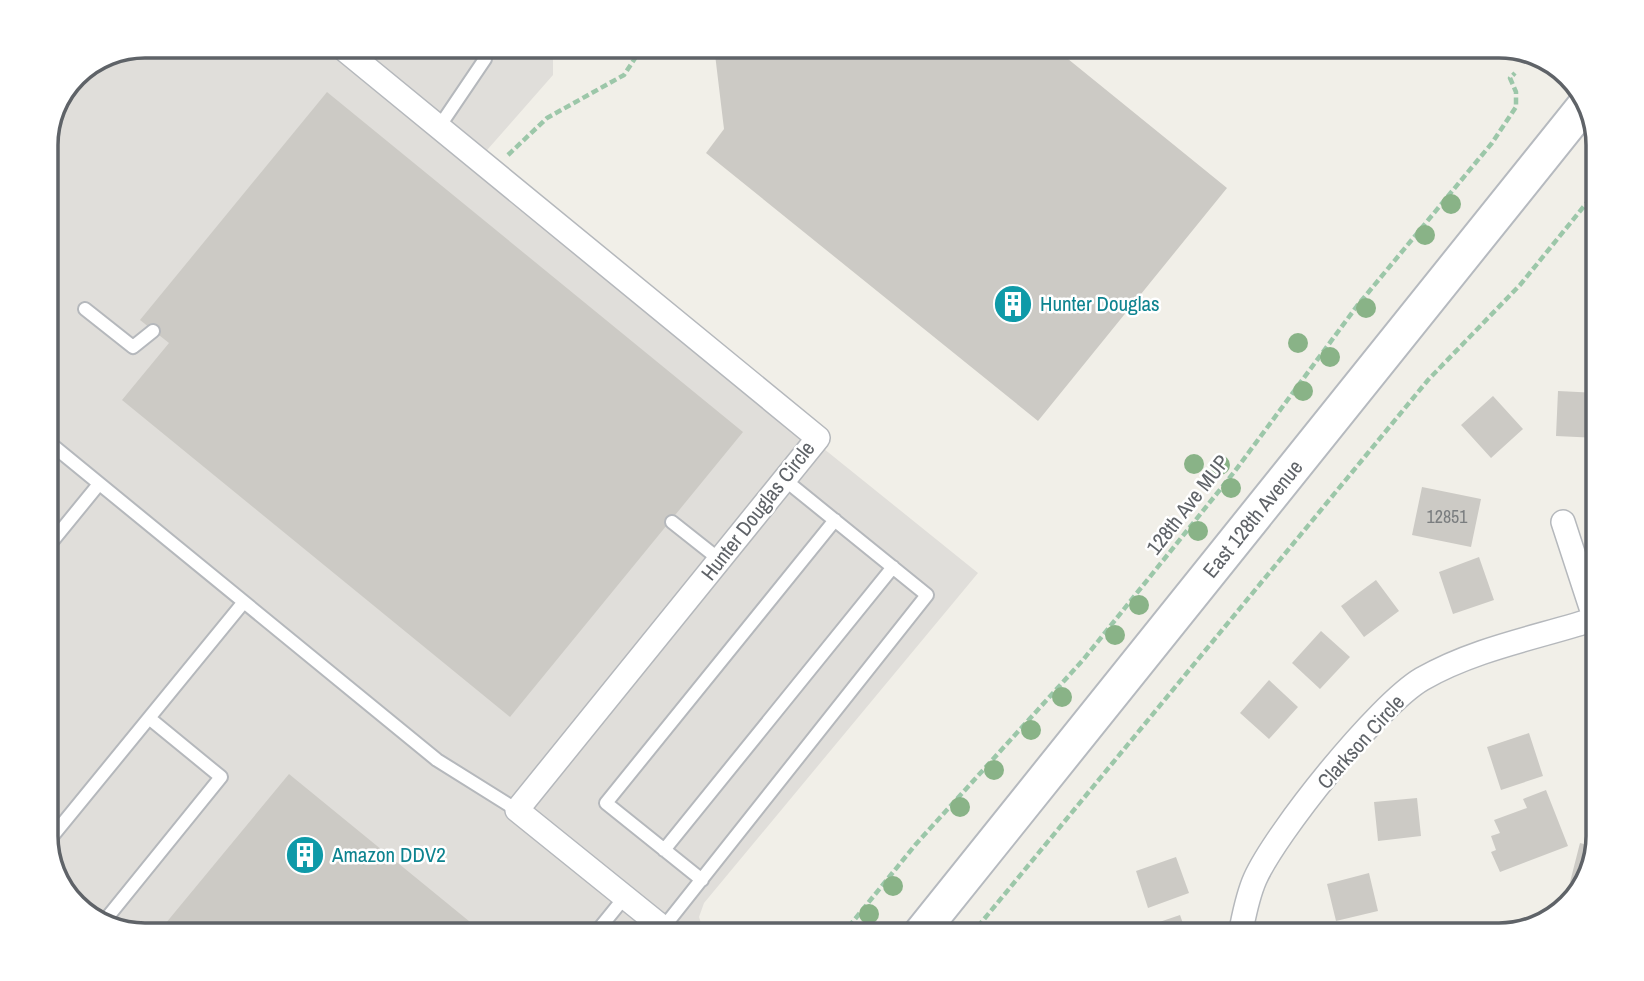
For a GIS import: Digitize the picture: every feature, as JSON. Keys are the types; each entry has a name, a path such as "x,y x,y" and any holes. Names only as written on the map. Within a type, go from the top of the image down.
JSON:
{"main road":[{"name":"East 128th Avenue","path":"929,923 1580,111"}],"street":[{"name":"Hunter Douglas Circle","path":"355,58 818,439 516,810"},
{"path":"1563,522 1586,590"},
{"name":"Clarkson Circle","path":"1243,923 1247,901 1267,857 1367,729 1401,694 1420,680 1474,656 1586,625"},
{"path":"516,810 656,923"}],"lane":[{"path":"439,127 485,58"},
{"path":"85,309 132,347 153,331"},
{"path":"58,450 437,760 516,810"},
{"path":"673,923 702,880 928,595 785,480"},
{"path":"58,534 99,484"},
{"path":"702,880 606,803 835,520"},
{"path":"672,522 720,560"},
{"path":"664,850 893,567"},
{"path":"58,829 243,603"},
{"path":"109,916 221,778 149,718"},
{"path":"604,923 624,898"}],"path":[{"path":"506,157 547,118 624,75 635,58"},
{"name":"128th Ave MUP","path":"852,923 916,844 1083,660 1235,471 1357,306 1492,143 1516,107 1516,92 1510,78 1514,73"},
{"path":"982,923 1427,380 1520,285 1586,204"}],"shaded area":[{"path":"144,58 553,58 553,75 473,166 978,573 704,903 699,917 701,923 133,923 101,912 72,885 62,865 58,842 58,139 67,106 87,79 111,64"}],"building":[{"name":"Hunter Douglas","path":"715,58 1067,58 1227,188 1038,421 706,153 724,129"},
{"path":"327,92 743,432 510,717 122,400 169,343 140,320"},
{"path":"1558,391 1586,392 1586,437 1556,436"},
{"path":"1493,396 1523,429 1491,458 1461,425"},
{"path":"1422,487 1481,499 1471,547 1412,535"},
{"path":"1479,557 1494,600 1453,614 1439,572"},
{"path":"1376,580 1399,611 1364,637 1341,606"},
{"path":"1321,631 1350,657 1320,689 1292,663"},
{"path":"1269,680 1298,707 1269,739 1240,713"},
{"path":"1529,733 1543,776 1501,790 1487,747"},
{"name":"Amazon DDV2","path":"289,774 471,923 166,923"},
{"path":"1546,790 1568,846 1500,872 1491,852 1496,850 1491,836 1500,833 1494,820 1527,808 1523,799"},
{"path":"1417,798 1421,836 1378,841 1374,802"},
{"path":"1580,843 1586,844 1580,870 1569,886"},
{"path":"1176,857 1189,893 1148,908 1136,871"},
{"path":"1369,873 1378,911 1336,921 1327,884"},
{"path":"1180,915 1183,923 1157,923"}],"place":[{"name":"Hunter Douglas","path":"1013,304"},
{"name":"Amazon DDV2","path":"305,855"}]}
